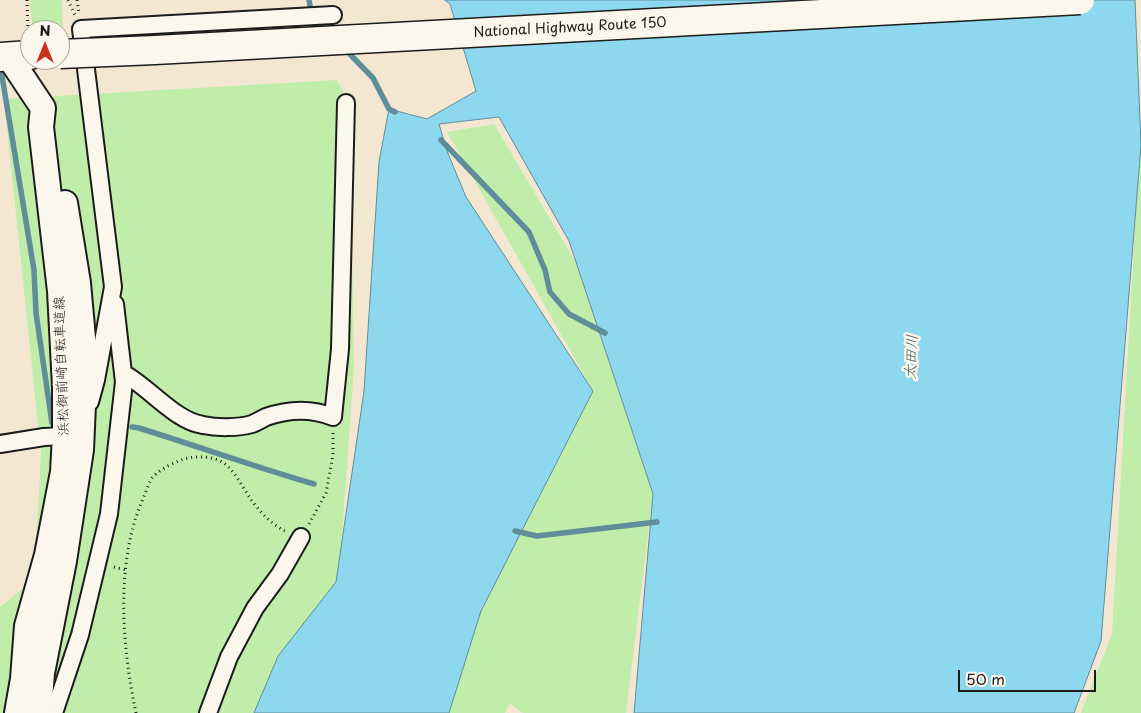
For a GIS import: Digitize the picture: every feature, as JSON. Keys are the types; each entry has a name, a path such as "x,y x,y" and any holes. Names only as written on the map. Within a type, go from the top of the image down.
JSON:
{"highway":[{"name":"National Highway Route 150","path":"70,54 1080,0"}],"main road":[{"name":"浜松御前崎自転車道線","path":"17,56 43,108 41,127 60,291 65,387 73,435 63,472 47,556 27,626 23,679 17,713"},
{"path":"39,713 42,673 64,561 81,450 73,435"}],"street":[{"path":"54,713 80,635 109,514 124,382 114,287 81,29 333,15"},
{"path":"123,373 134,379 179,415 201,425 232,426 252,424 266,417 302,409 320,411 333,417 340,349 346,103"},
{"path":"0,444 44,437 73,435 96,380 114,287"},
{"path":"208,713 229,658 255,608 280,574 301,537"}],"path":[{"path":"17,56 26,0"},
{"path":"136,713 129,679 124,614 126,570 136,516 152,478 178,460 196,456 219,461 230,470 265,516 283,530 301,537 326,493 333,455 333,417"}],"green space":[{"path":"29,0 62,0 63,20 32,20"},
{"path":"337,80 350,103 354,368 341,548 336,582 265,686 254,713 0,713 0,607 34,579 41,454 4,99"},
{"path":"1141,121 1141,713 1081,713 1112,634"},
{"path":"494,124 575,261 653,494 626,713 523,713 510,703 505,713 449,713 481,611 593,391 447,132"}],"water":[{"name":"太田川","path":"445,0 1135,0 1141,145 1101,641 1074,713 634,713 653,494 569,241 499,117 439,124 447,151 466,197 593,391 481,611 449,713 254,713 278,656 336,582 364,391 379,162 389,109 427,119 476,91 450,4"}],"waterway":[{"path":"309,0 312,16 327,31"},
{"path":"344,48 373,78 389,109 395,112"},
{"path":"0,64 34,270 36,313 52,423"},
{"path":"441,140 529,232 545,270 550,292 569,314 605,333"},
{"path":"132,427 314,484"},
{"path":"515,531 537,536 657,522"}]}
